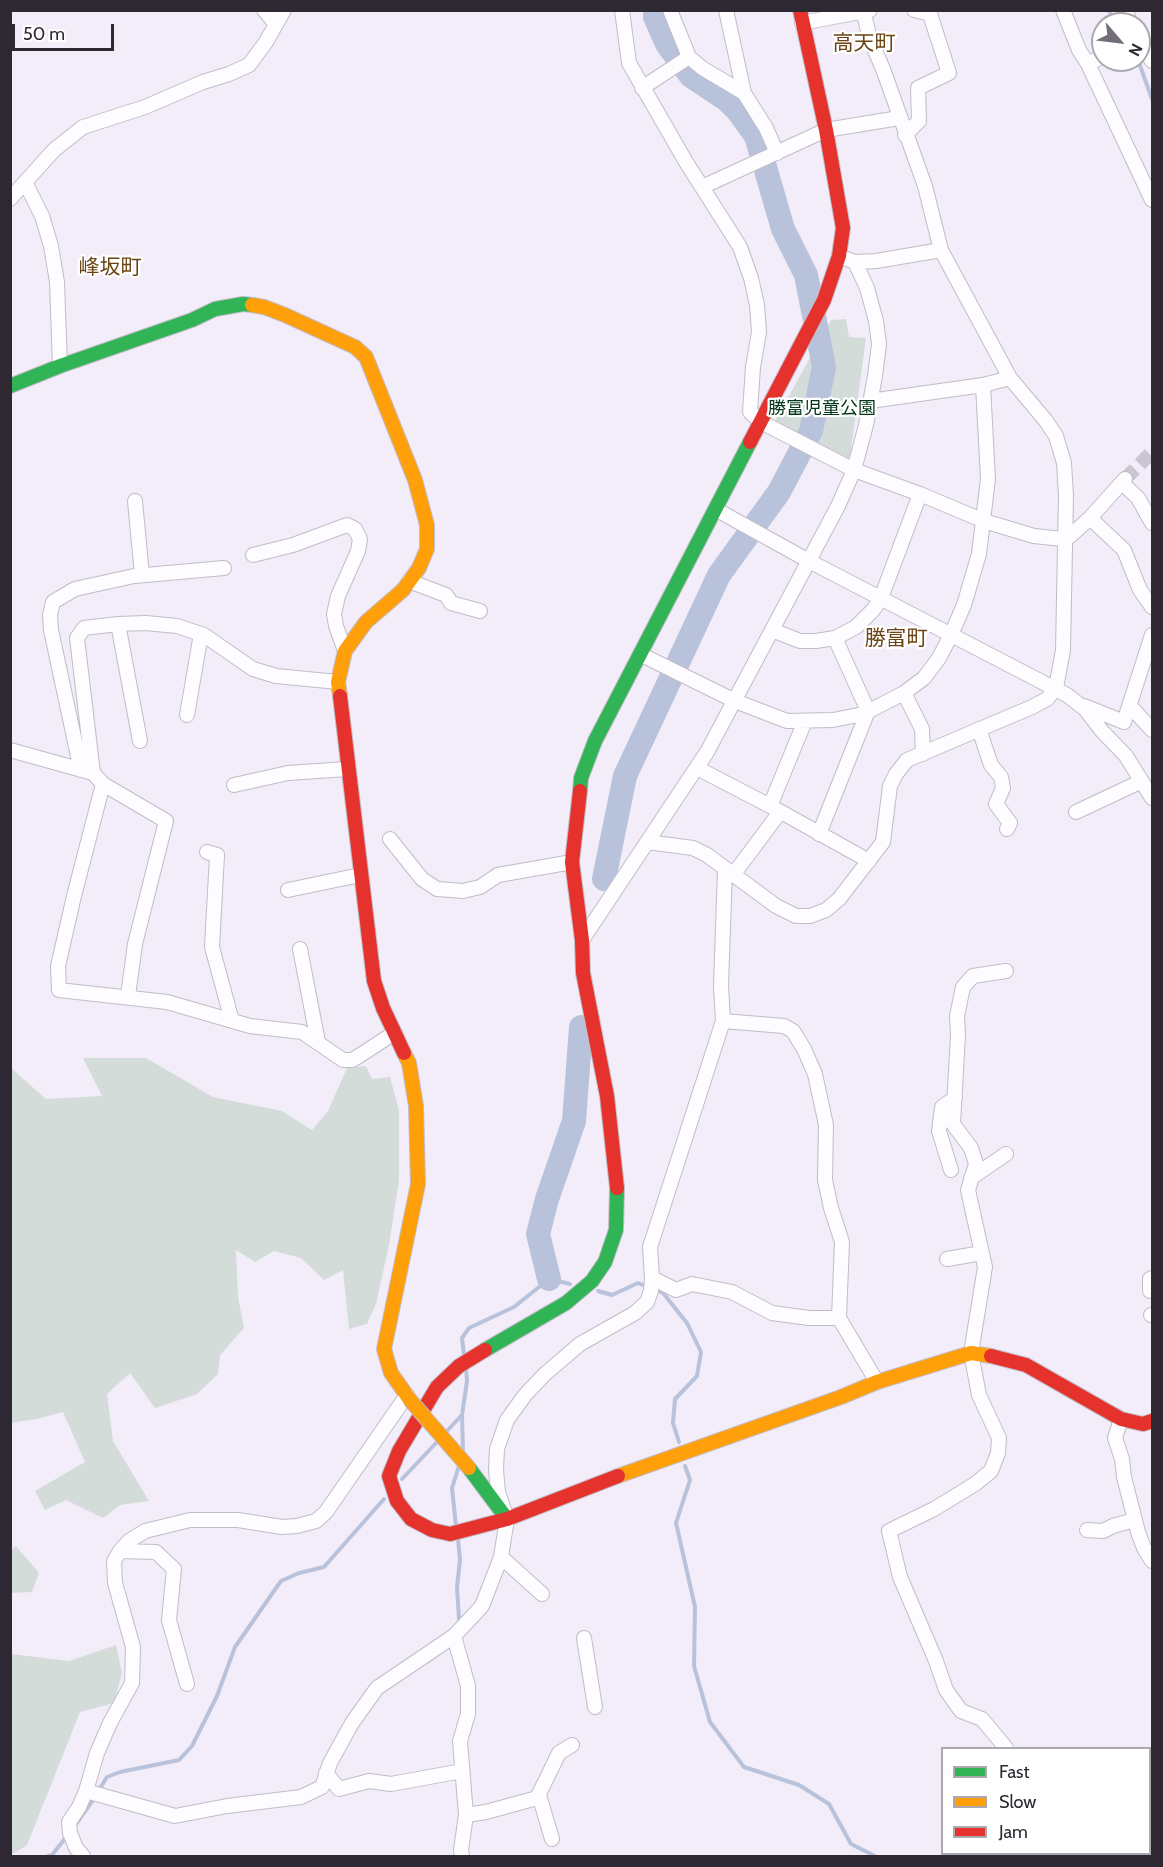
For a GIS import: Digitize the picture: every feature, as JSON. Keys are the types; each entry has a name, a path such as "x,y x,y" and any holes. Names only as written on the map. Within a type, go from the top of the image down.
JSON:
{"street":[{"path":"264,10 275,23"},
{"path":"10,199 54,150 83,127 145,107 203,81 229,74 249,65 266,42 284,10"},
{"path":"621,10 629,63 740,247 751,278 757,305 759,332 753,367 750,412 761,422 854,470 984,521 1034,536 1063,539 1070,536 1090,518 1123,481 1138,498 1152,523"},
{"path":"670,10 689,57 702,68 744,93"},
{"path":"726,10 744,93 766,128 777,153"},
{"path":"905,135 919,121 918,88 949,73 930,14 914,10"},
{"path":"1063,10 1079,50 1088,64 1152,200"},
{"path":"647,842 693,848 785,912 796,916 810,916 826,910 838,899 884,842 890,786 907,760 1032,707 1047,699 1056,688 1063,650 1063,539 1066,496 1064,462 1056,436 1010,378 941,250 925,186 870,39 865,11 801,17 842,214 843,228 839,256 824,300 642,655 595,741 581,778 572,862 582,940 583,973 608,1107 617,1192 616,1230 605,1262 592,1281 566,1303 459,1366 437,1387 399,1451 389,1476 397,1501 411,1519 432,1530 450,1534 507,1519 877,1382 971,1353 1004,1358 1026,1365 1121,1419 1143,1424 1152,1421"},
{"path":"642,88 689,57"},
{"path":"702,187 826,129 899,118"},
{"path":"25,182 42,216 51,246 57,282 60,366"},
{"path":"839,256 855,262 876,261 941,250"},
{"path":"582,940 697,768 838,506 854,470 860,454 879,344 876,321 867,288 855,262"},
{"path":"10,386 192,320 215,309 243,304 264,307 285,315 354,347 366,357 415,480 427,525 427,549 418,568 403,590 366,622 345,651 338,682 374,981 383,1008 409,1063 416,1106 418,1184 384,1349 391,1373 408,1397 469,1468 507,1519"},
{"path":"870,400 983,385 1010,378"},
{"path":"642,655 735,701 787,721 833,720 868,711 904,693 924,678 939,658 951,635 980,554 988,479 983,385"},
{"path":"772,630 800,641 836,638 856,627 881,598 920,494"},
{"path":"131,509 142,575"},
{"path":"717,510 809,561 1056,688 1079,704 1124,722 1152,643"},
{"path":"1090,518 1124,550 1140,590 1152,606"},
{"path":"253,555 293,545 347,525 356,529 360,539 358,551 338,596 334,614 345,651"},
{"path":"87,772 51,630 50,615 53,602 75,589 142,575 224,568"},
{"path":"410,581 446,595 451,603 480,611"},
{"path":"87,772 77,638 84,628 146,623 177,626 201,634 253,669 276,676 338,682"},
{"path":"118,624 140,741"},
{"path":"187,715 201,634"},
{"path":"819,834 868,711 836,638"},
{"path":"904,693 922,729 923,754"},
{"path":"1079,704 1126,756 1152,798"},
{"path":"1130,706 1152,730"},
{"path":"86,1791 175,1816 227,1806 301,1797 322,1787 330,1763 352,1723 377,1688 454,1636 483,1606 501,1557 507,1519 498,1492 496,1470 497,1449 507,1420 525,1395 545,1374 580,1344 635,1313 647,1302 652,1283 650,1247 723,1021 721,987 729,872 775,809 805,721"},
{"path":"980,729 991,765 1001,777 1003,788 996,804 1010,824 1007,830"},
{"path":"10,750 87,772 166,821 135,944 128,996"},
{"path":"697,768 869,861"},
{"path":"234,785 288,773 347,769"},
{"path":"1085,813 1142,780"},
{"path":"103,784 58,966 59,990 167,1002 250,1026 302,1032 343,1060 352,1060 394,1033"},
{"path":"390,839 422,879 437,889 463,891 480,887 498,875 572,862"},
{"path":"207,852 217,855 212,947 232,1021"},
{"path":"288,890 360,875"},
{"path":"300,949 318,1042"},
{"path":"1004,1747 982,1719 961,1711 946,1690 900,1576 889,1531 961,1493 991,1471 998,1452 999,1438 979,1395 971,1353 985,1267 968,1190 976,1164 971,1148 953,1124 957,1016 963,987 973,976 1006,970"},
{"path":"723,1021 784,1026 793,1031 815,1074 826,1125 825,1180 842,1242 839,1318 877,1382"},
{"path":"951,1170 939,1131 942,1107 955,1098"},
{"path":"971,1178 1006,1154"},
{"path":"947,1259 982,1253"},
{"path":"652,1283 676,1290 692,1284 732,1292 772,1313 809,1318 839,1318"},
{"path":"83,1857 76,1848 70,1833 69,1822 86,1791 97,1753 110,1723 132,1683 133,1647 115,1583 114,1561 120,1551 129,1540 145,1531 190,1520 238,1520 282,1527 316,1521 326,1512 408,1397"},
{"path":"1121,1419 1115,1438 1122,1459 1134,1520 1144,1548 1152,1561"},
{"path":"1087,1530 1103,1532 1113,1526 1134,1520"},
{"path":"120,1551 156,1552 174,1569 169,1620 187,1684"},
{"path":"501,1557 542,1594"},
{"path":"454,1636 468,1686 468,1714 460,1741 466,1815 460,1850 462,1857"},
{"path":"584,1638 595,1707"},
{"path":"466,1815 510,1807 537,1798 559,1753 572,1745"},
{"path":"327,1773 339,1789 369,1781 392,1784 462,1770"},
{"path":"539,1795 552,1839"}],"green space":[{"name":"勝富児童公園","path":"846,319 849,337 866,338 850,457 845,461 775,421 831,320"},
{"path":"83,1058 146,1058 213,1097 282,1111 312,1130 328,1111 347,1068 366,1066 372,1079 390,1077 399,1110 399,1180 389,1245 376,1304 367,1324 349,1329 343,1270 324,1280 301,1258 274,1251 255,1262 236,1250 238,1297 244,1328 220,1355 218,1374 197,1394 155,1408 130,1373 107,1394 113,1441 149,1501 120,1505 103,1518 66,1500 45,1510 35,1491 85,1462 63,1412 10,1423 11,1068 46,1099 102,1096"},
{"path":"16,1546 39,1573 32,1592 11,1593 11,1550"},
{"path":"116,1645 122,1673 114,1703 80,1712 27,1845 11,1855 11,1654 69,1661"}],"waterway":[{"path":"604,879 625,776 719,575 779,492 811,431 824,367 806,275 783,229 756,136 727,100 691,76 667,44 655,17 655,10"},
{"path":"1142,72 1152,99"},
{"path":"549,1279 538,1234 547,1199 574,1121 581,1027"},
{"path":"464,1355 462,1338 469,1328 514,1307 549,1279 570,1284"},
{"path":"598,1291 612,1295 638,1283 648,1287"},
{"path":"655,1290 663,1293 687,1323 701,1352 697,1376 675,1399 673,1423 679,1442"},
{"path":"446,1432 462,1415 467,1381 466,1368"},
{"path":"462,1416 463,1450"},
{"path":"402,1479 437,1442"},
{"path":"456,1526 452,1488 459,1466"},
{"path":"685,1466 690,1480 676,1523 695,1607 694,1666 710,1722 744,1767 799,1785 829,1804 851,1844 875,1856"},
{"path":"99,1790 107,1777 120,1772 179,1760 192,1746 217,1696 235,1647 281,1581 299,1573 324,1567 384,1499"},
{"path":"458,1539 459,1619"},
{"path":"74,1827 95,1797"},
{"path":"48,1856 52,1855 67,1836"}],"tunnel":[{"path":"1125,479 1152,452"}],"traffic: fast":[{"path":"10,386 192,320 215,309 243,304 252,305"},
{"path":"580,791 581,778 595,741 750,442"},
{"path":"485,1350 566,1303 592,1281 605,1262 616,1230 617,1188"},
{"path":"469,1468 507,1519"}],"traffic: slow":[{"path":"252,305 285,315 355,347 366,357 415,480 427,525 427,549 419,568 403,590 366,622 345,651 338,682 340,696"},
{"path":"404,1053 409,1063 416,1106 418,1184 384,1349 391,1373 410,1400"},
{"path":"618,1476 841,1397 877,1382 971,1353 991,1356"},
{"path":"410,1400 469,1468"}],"traffic: jam":[{"path":"750,442 824,300 839,256 843,228 826,130 800,10"},
{"path":"340,696 374,981 383,1008 404,1053"},
{"path":"580,791 572,862 582,940 583,973 607,1096 617,1188"},
{"path":"485,1350 459,1366 437,1387 399,1451 389,1476 397,1501 411,1519 432,1530 450,1534 507,1519 618,1476"},
{"path":"991,1356 1026,1365 1121,1419 1143,1424 1152,1421"}],"district":[{"name":"高天町","path":"864,44"},
{"name":"峰坂町","path":"110,268"},
{"name":"勝富町","path":"896,639"}]}
